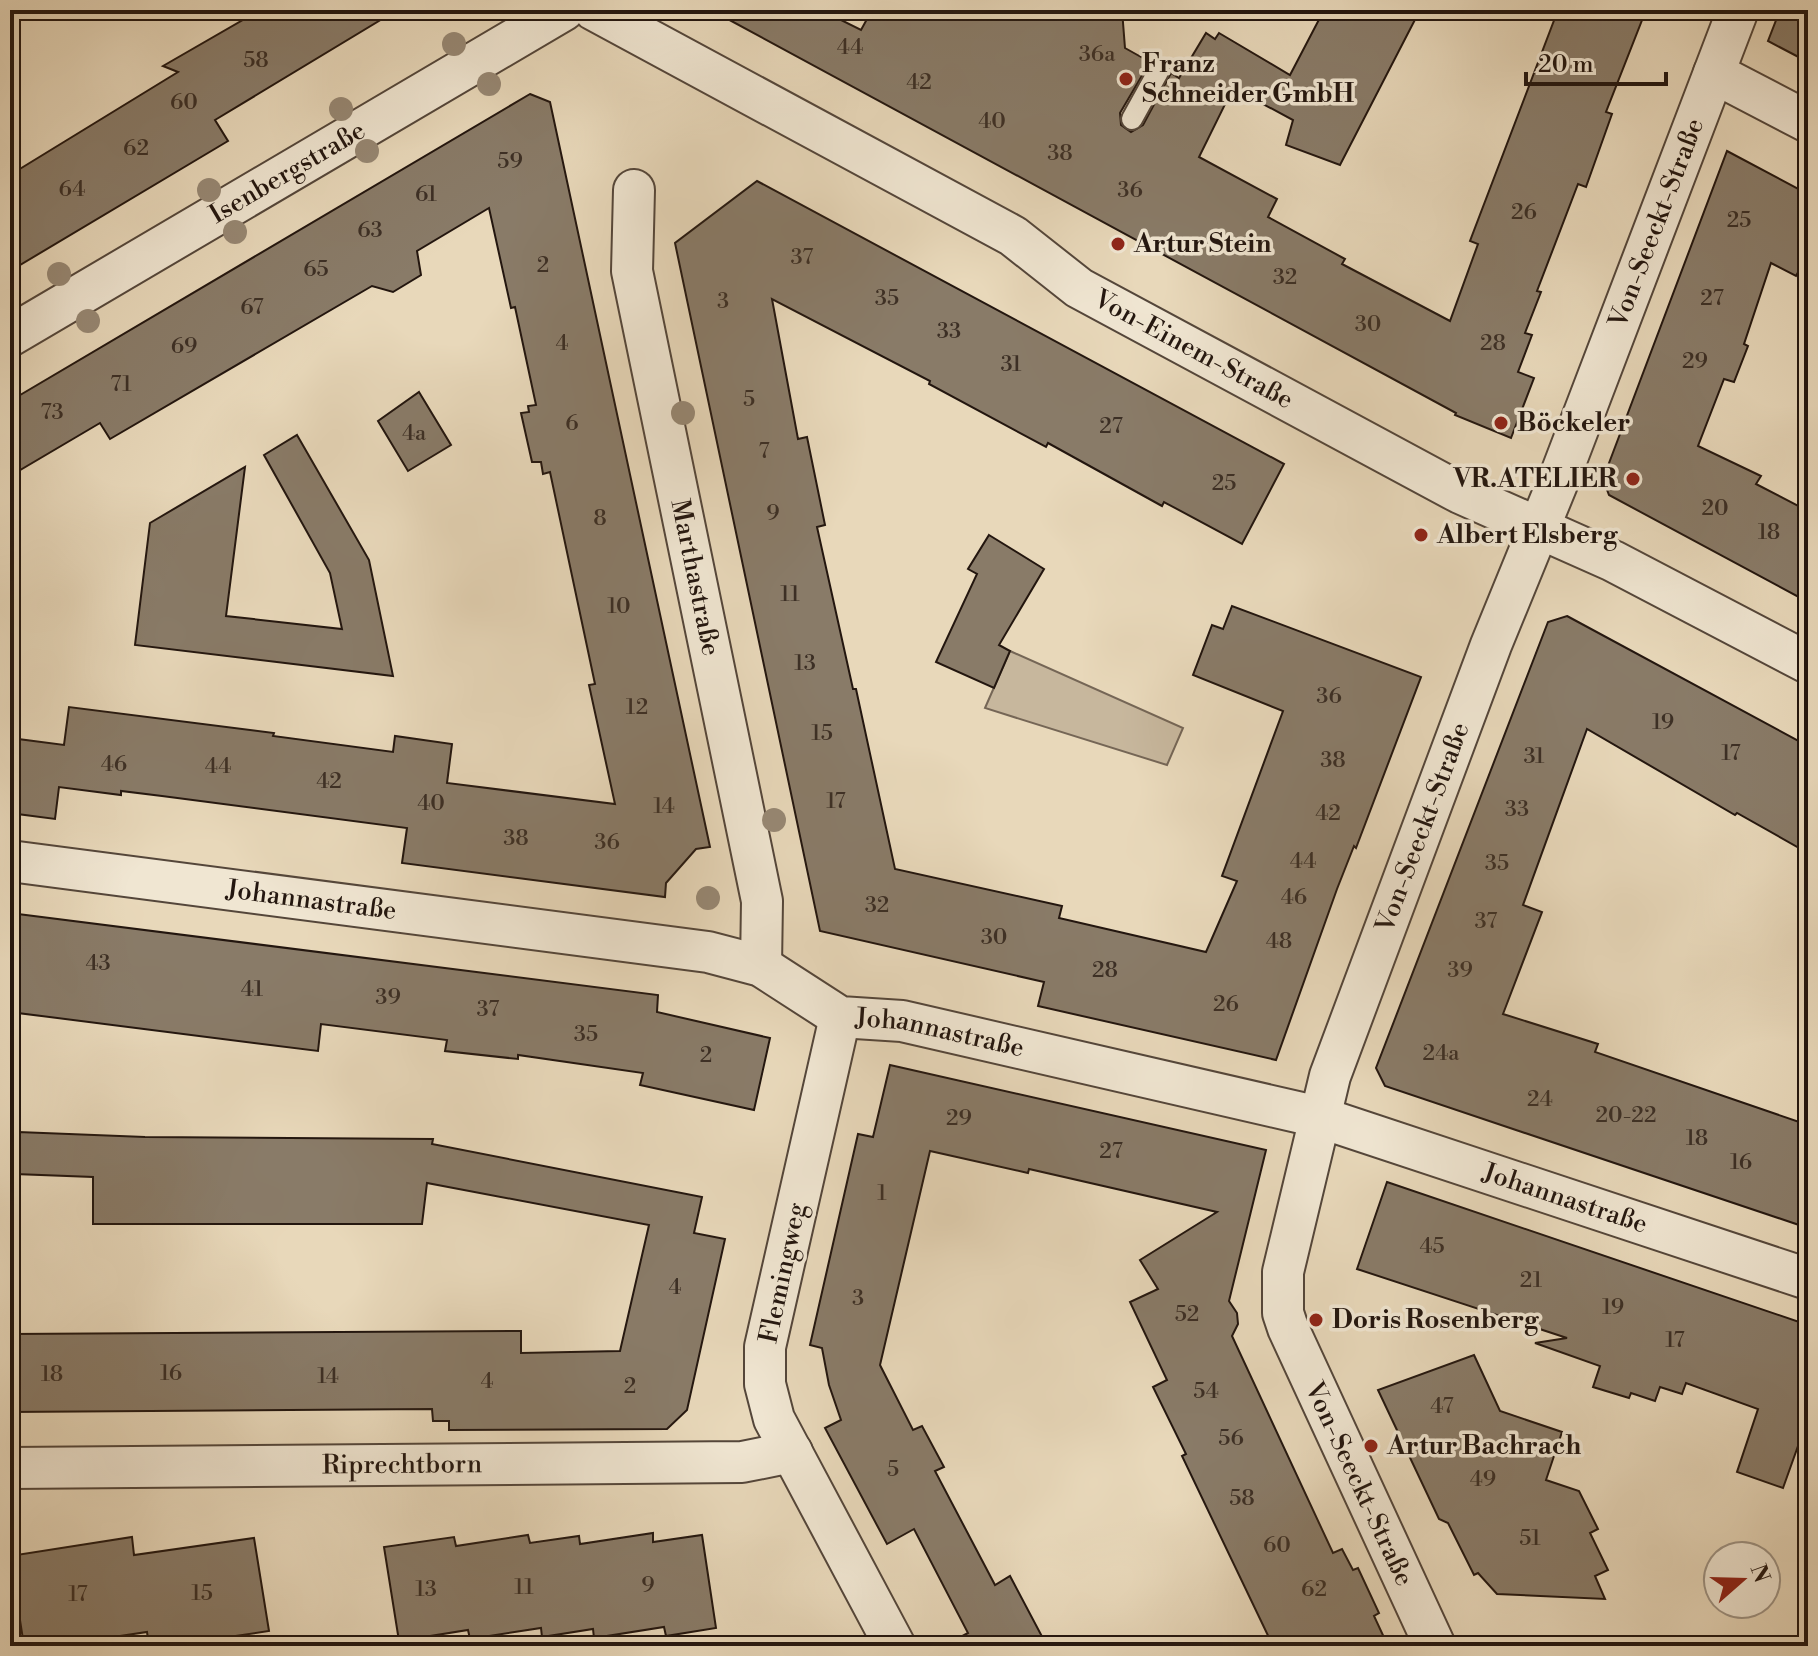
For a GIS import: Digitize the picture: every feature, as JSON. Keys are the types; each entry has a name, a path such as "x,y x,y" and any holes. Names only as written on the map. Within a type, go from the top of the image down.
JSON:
{"street":[{"name":"Isenbergstraße","path":"10,336 564,10"},
{"name":"Von-Einem-Straße","path":"594,10 1013,236 1079,288 1460,493 1613,561 1808,663"},
{"name":"Von-Seeckt-Straße","path":"1435,1646 1294,1344 1283,1313 1285,1261 1330,1076 1485,660 1540,527 1738,10"},
{"path":"1714,73 1808,122"},
{"name":"Marthastraße","path":"634,190 632,271 762,901 761,966"},
{"name":"Johannastraße","path":"10,861 708,952 761,966 840,1017 902,1021 1319,1117 1808,1279"},
{"name":"Flemingweg","path":"840,1017 765,1347 765,1384 774,1419 895,1646"},
{"name":"Riprechtborn","path":"10,1468 742,1462 792,1452"}],"lane":[{"path":"1132,119 1158,72"}],"shaded area":[{"path":"1010,651 1183,728 1167,765 985,708"}],"building":[{"path":"260,10 397,10 215,120 228,141 10,271 10,175 178,72 163,66"},
{"path":"711,10 821,10 861,30 872,10 1122,10 1125,48 1150,62 1120,113 1121,125 1131,132 1143,125 1171,73 1179,78 1206,33 1215,39 1219,33 1290,75 1324,10 1420,10 1340,165 1286,145 1293,120 1233,88 1199,157 1277,199 1268,217 1345,259 1342,264 1450,321 1478,244 1470,241 1558,10 1646,10 1606,112 1612,114 1586,187 1578,184 1537,291 1541,292 1525,333 1532,335 1518,372 1534,378 1511,438 1455,415"},
{"path":"1780,10 1808,10 1808,62 1768,41"},
{"path":"530,94 550,102 710,847 696,849 666,883 665,897 402,863 407,828 162,796 121,791 121,795 59,787 55,819 10,813 10,738 64,745 69,707 274,733 273,736 393,752 395,736 452,744 447,783 615,804 589,685 595,684 550,472 543,474 541,462 532,462 521,413 529,412 528,406 536,405 489,208 417,251 421,275 393,292 372,286 110,439 100,423 10,476 10,401"},
{"path":"1727,151 1808,194 1808,254 1796,276 1771,263 1744,344 1748,346 1734,382 1724,379 1698,446 1761,476 1756,484 1808,511 1808,602 1609,495 1603,479"},
{"path":"757,181 1284,464 1242,544 1164,502 1162,506 1048,443 1046,447 929,384 930,381 772,299 798,439 807,437 825,525 817,527 895,869 1062,906 1059,918 1206,952 1237,881 1222,876 1283,711 1193,675 1212,625 1223,629 1232,606 1421,677 1356,848 1354,846 1337,889 1276,1060 1038,1006 1044,982 820,931 675,243"},
{"path":"419,392 451,445 408,471 378,421"},
{"path":"297,435 369,560 393,676 135,645 150,523 245,467 226,616 342,629 330,573 264,455"},
{"path":"989,535 1044,569 999,645 1010,651 994,688 936,662 977,574 968,569"},
{"path":"1567,616 1808,746 1808,853 1737,813 1735,815 1587,729 1523,905 1542,912 1503,1014 1598,1044 1595,1052 1808,1125 1808,1228 1385,1086 1376,1068 1548,622"},
{"path":"10,913 658,995 657,1012 770,1038 754,1110 640,1085 643,1073 518,1055 518,1059 445,1051 447,1040 321,1024 318,1051 10,1012"},
{"path":"890,1065 1266,1150 1229,1301 1237,1313 1238,1324 1232,1336 1333,1553 1342,1549 1353,1570 1358,1568 1379,1613 1374,1616 1388,1646 1273,1646 1182,1456 1186,1454 1153,1387 1167,1380 1130,1302 1158,1289 1140,1260 1217,1212 1029,1169 1028,1173 930,1151 880,1365 913,1430 922,1426 944,1467 935,1471 995,1585 1010,1576 1047,1646 944,1646 968,1633 914,1529 887,1544 825,1428 841,1420 829,1385 822,1348 810,1345 858,1134 873,1137"},
{"path":"18,1132 145,1137 433,1139 432,1144 702,1197 694,1233 725,1239 687,1410 667,1429 449,1430 449,1421 433,1421 432,1409 10,1412 10,1334 521,1331 521,1353 620,1351 649,1225 427,1183 422,1224 93,1224 93,1177 15,1174"},
{"path":"1387,1182 1808,1325 1808,1418 1783,1488 1737,1472 1758,1409 1686,1383 1682,1394 1660,1387 1655,1401 1631,1393 1629,1398 1593,1387 1600,1366 1535,1343 1567,1338 1357,1269"},
{"path":"1474,1355 1500,1411 1562,1432 1546,1480 1579,1491 1598,1529 1590,1533 1608,1570 1595,1576 1605,1599 1497,1594 1478,1573 1474,1575 1448,1523 1439,1519 1378,1390"},
{"path":"653,1533 653,1542 702,1535 716,1628 666,1636 664,1627 594,1638 593,1629 542,1637 541,1628 470,1639 468,1630 399,1641 384,1547 454,1537 456,1546 528,1535 530,1543 579,1536 580,1544"},
{"path":"132,1537 134,1555 254,1538 269,1631 167,1646 149,1646 147,1632 54,1646 24,1646 10,1556"}],"place":[{"name":"Franz Schneider GmbH","path":"1126,79"},
{"name":"Artur Stein","path":"1118,244"},
{"name":"Böckeler","path":"1501,423"},
{"name":"VR.ATELIER","path":"1633,479"},
{"name":"Albert Elsberg","path":"1421,535"},
{"name":"Doris Rosenberg","path":"1316,1320"},
{"name":"Artur Bachrach","path":"1371,1446"}]}
